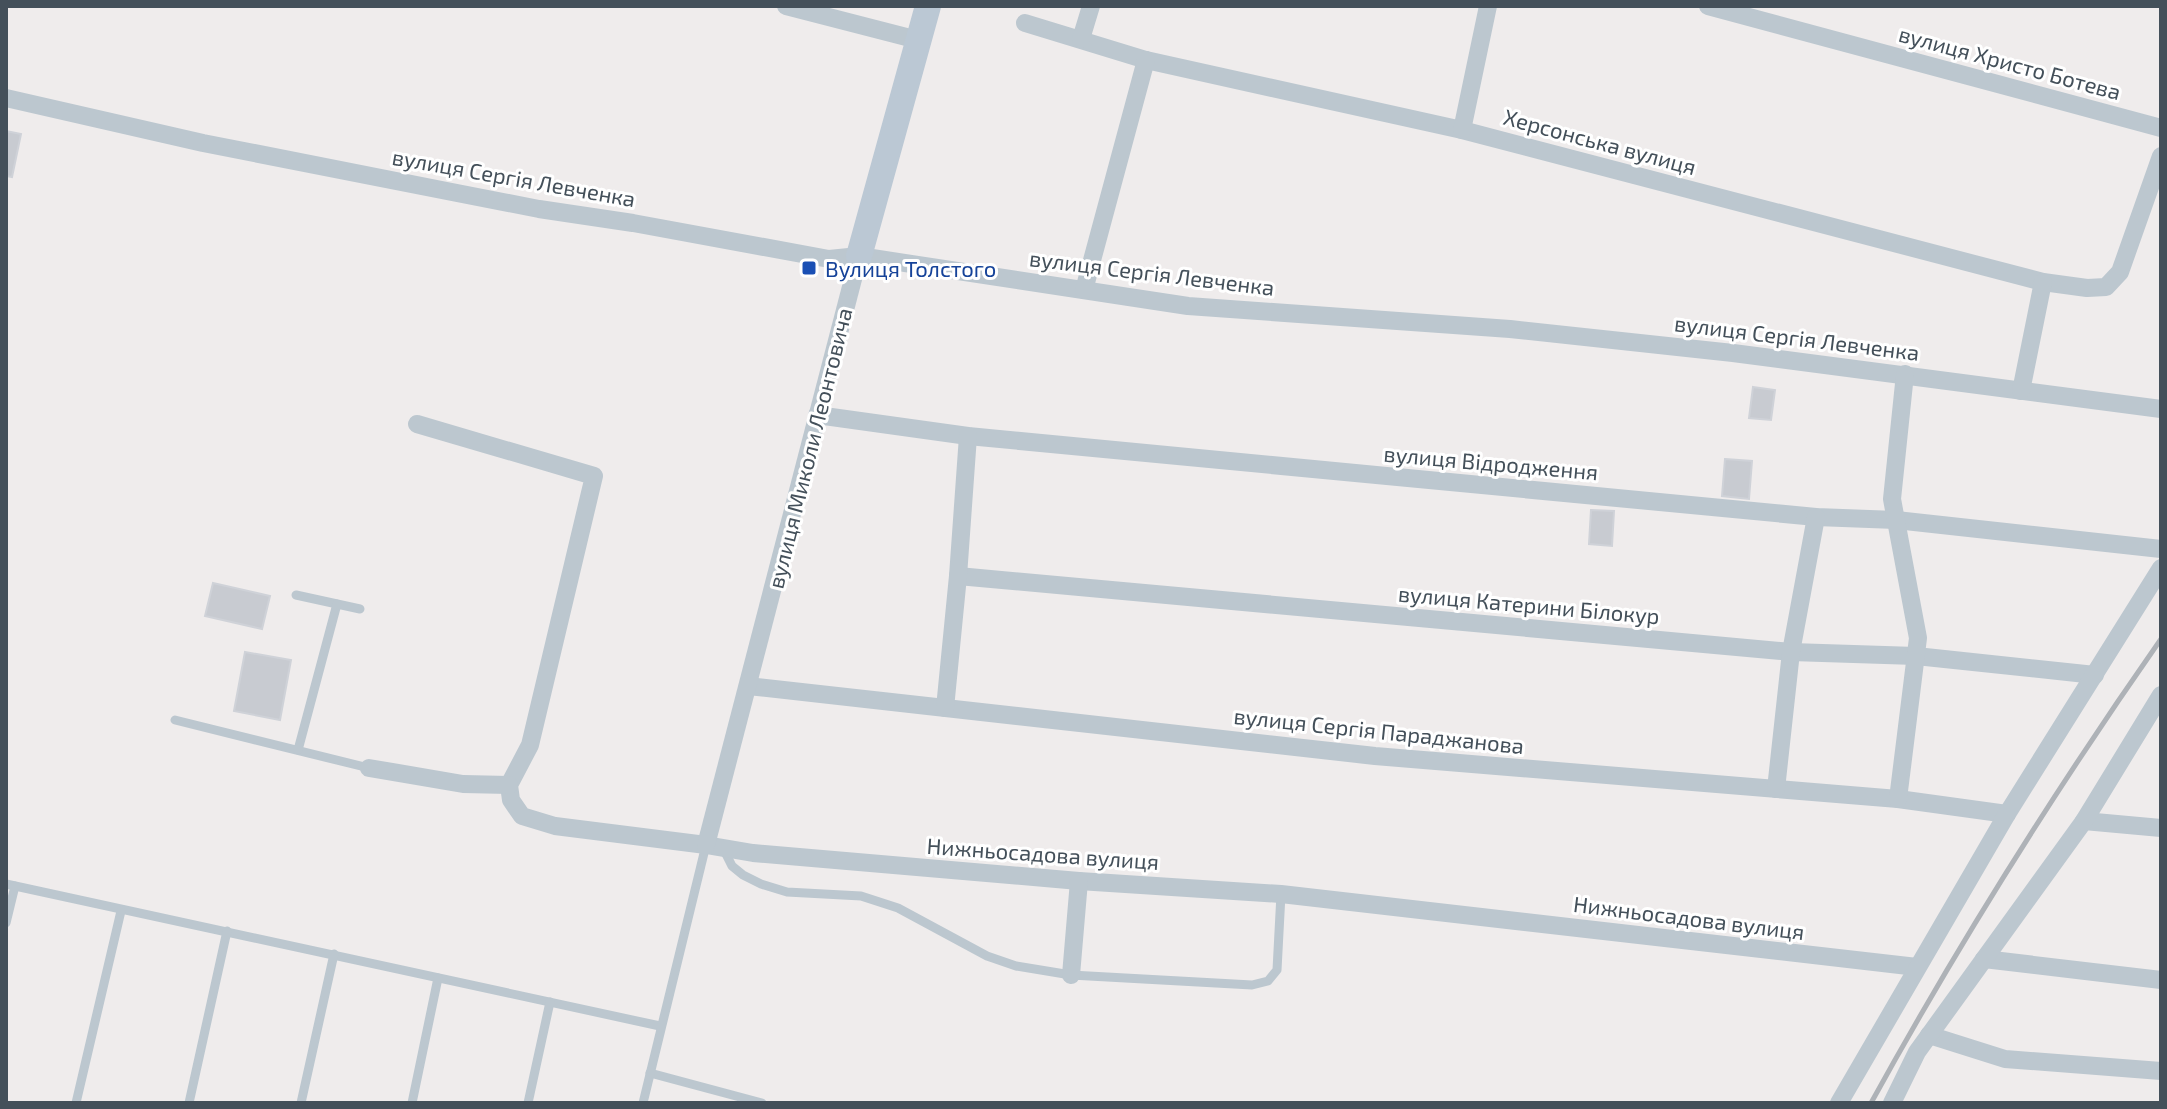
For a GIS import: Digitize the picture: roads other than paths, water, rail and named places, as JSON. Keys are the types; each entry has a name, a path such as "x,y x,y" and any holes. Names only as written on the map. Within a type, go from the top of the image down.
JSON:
{"street":[{"path":"786,6 918,40"},
{"name":"вулиця Миколи Леонтовича","path":"715,847 748,686 859,256 928,6"},
{"path":"1081,39 1091,6"},
{"path":"1462,130 1488,6"},
{"name":"вулиця Христо Ботева","path":"1708,6 2161,128"},
{"name":"Херсонська вулиця","path":"1025,23 1146,60 1462,130 2043,282 2087,288 2106,287 2120,272 2161,156"},
{"path":"1084,290 1146,60"},
{"name":"вулиця Сергія Левченка","path":"6,98 203,143 539,209 829,259 859,256 1188,306 1510,329 1718,351 2161,409"},
{"path":"2021,391 2043,282"},
{"path":"1898,799 1918,638 1892,499 1905,374"},
{"name":"вулиця Відродження","path":"817,415 968,436 1816,517 1896,520 2161,549"},
{"path":"369,768 463,784 509,785 530,745 594,476 417,424"},
{"path":"945,708 968,436"},
{"path":"1776,789 1791,652 1816,517"},
{"path":"1839,1103 2007,814 2161,568"},
{"name":"вулиця Катерини Білокур","path":"958,576 1791,652 1916,656 2095,675"},
{"name":"вулиця Сергія Параджанова","path":"748,686 1375,756 1898,799 2007,814"},
{"path":"1892,1103 1917,1052 2084,821 2161,695"},
{"name":"Нижньосадова вулиця","path":"509,785 511,800 522,816 555,826 753,853 1079,881 1281,894 1917,967"},
{"path":"2084,821 2161,828"},
{"path":"1071,975 1079,881"},
{"path":"1984,959 2161,980"},
{"path":"1929,1035 2005,1059 2161,1071"}],"lane":[{"path":"296,595 360,609"},
{"path":"298,750 337,604"},
{"path":"175,720 369,768"},
{"path":"715,847 743,875 761,884 787,892 861,896 898,908 987,956 1016,966 1071,975 1252,985 1268,981 1277,970 1281,894"},
{"path":"643,1103 660,1026 715,847"},
{"path":"6,923 10,885 660,1026"},
{"path":"76,1103 121,911"},
{"path":"189,1103 227,931"},
{"path":"301,1103 334,954"},
{"path":"412,1103 438,978"},
{"path":"528,1103 550,1002"},
{"path":"650,1073 757,1102"}],"railway":[{"path":"1871,1103 2010,867 2161,639"}],"place":[{"name":"Вулиця Толстого","path":"809,268"}]}
